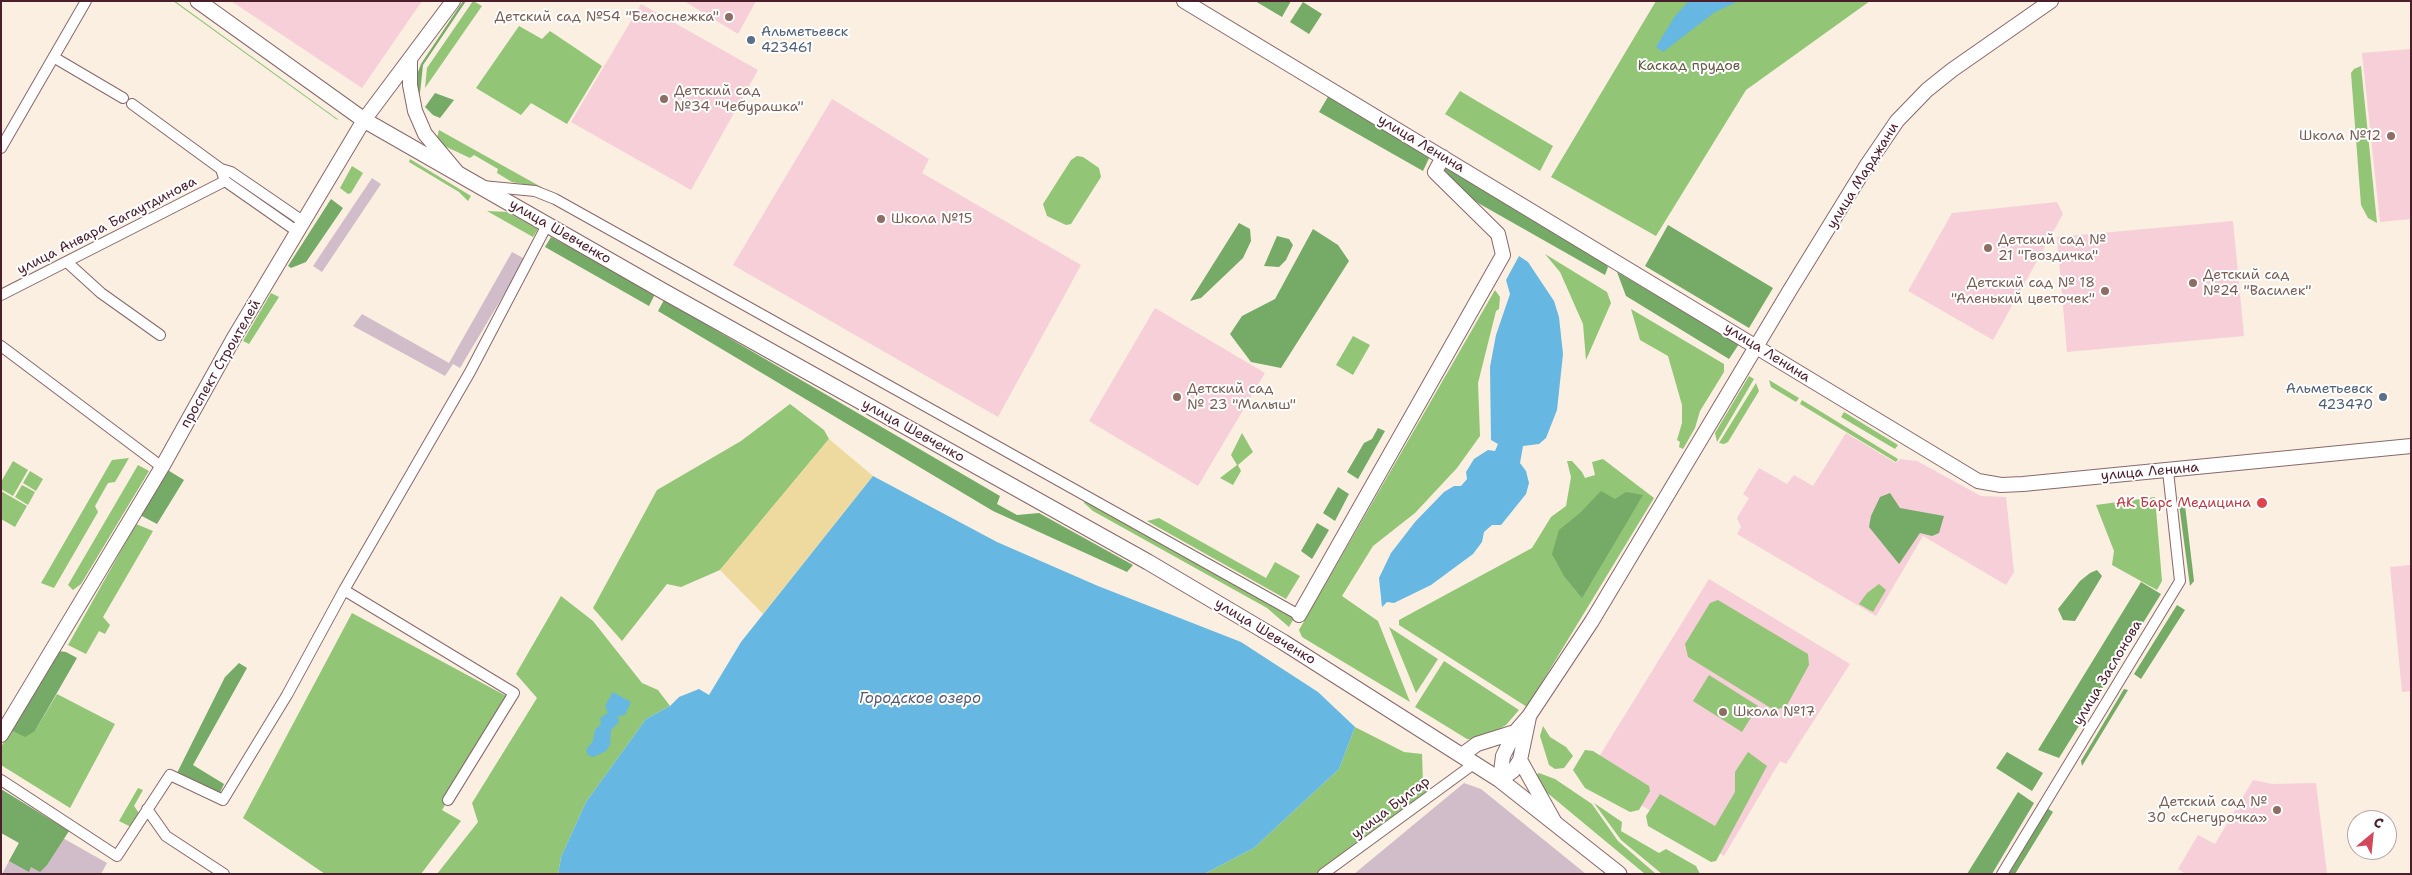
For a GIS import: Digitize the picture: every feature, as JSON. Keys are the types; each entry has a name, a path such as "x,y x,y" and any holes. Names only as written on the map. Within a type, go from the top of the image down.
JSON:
{"main road":[{"name":"улица Шевченко","path":"198,1 364,120 547,225 1148,562 1283,642 1462,754 1500,780 1619,874"}],"street":[{"path":"1,148 55,58 86,1"},
{"name":"проспект Строителей","path":"1,735 162,467 235,336 364,120 410,61 453,1"},
{"name":"улица Ленина","path":"1184,1 1758,346 1960,472 1989,484 2023,484 2168,471 2411,446"},
{"name":"улица Марджани","path":"1529,716 1592,621 1867,165 1897,121 1927,90 1952,70 2051,1"},
{"path":"55,58 128,101 220,169 231,172 301,227"},
{"path":"410,61 410,85 415,111 425,134 459,174"},
{"path":"479,186 535,191 555,199 1299,615 1503,255 1498,234 1435,172 1443,157"},
{"path":"220,169 225,181 301,227"},
{"name":"улица Анвара Багаутдинова","path":"1,295 225,181"},
{"path":"1,780 117,856 170,775 223,800 287,695 344,590 470,372 547,225"},
{"path":"68,262 102,293 160,336"},
{"path":"1,346 162,467"},
{"name":"улица Заслонова","path":"2002,874 2180,581 2168,471"},
{"path":"344,590 514,693 448,800"},
{"path":"1500,780 1503,756 1515,732 1529,716"},
{"path":"1500,780 1513,771 1520,760 1529,716"},
{"path":"1462,754 1477,744 1515,732"},
{"path":"1520,760 1556,824"},
{"name":"улица Булгар","path":"1323,874 1475,763"},
{"path":"147,809 166,836 224,874"}],"shaded area":[{"path":"231,1 422,1 362,88"},
{"name":"Детский сад №54 \"Белоснежка\"","path":"684,1 756,1 738,34"},
{"name":"Детский сад №34 \"Чебурашка\"","path":"641,4 758,70 691,190 571,122"},
{"name":"Школа №12","path":"2411,49 2411,219 2380,222 2362,53"},
{"name":"Школа №15","path":"832,99 929,159 922,173 1081,265 998,417 733,265"},
{"path":"372,178 381,184 322,272 313,266"},
{"name":"Детский сад № 21 \"Гвоздичка\"","path":"2057,202 2063,214 1993,340 1908,291 1952,213"},
{"path":"2233,221 2244,336 2067,352 2057,237"},
{"path":"512,252 525,259 460,368 453,364 445,376 353,326 362,314 449,363"},
{"name":"Детский сад № 23 \"Малыш\"","path":"1155,308 1265,373 1198,486 1089,421"},
{"path":"1846,433 1896,463 1900,459 1917,461 1981,496 2006,497 2014,572 2006,585 1923,536 1876,616 1737,534 1741,527 1737,518 1749,498 1743,494 1759,468 1787,484 1794,475 1813,486"},
{"path":"2411,565 2411,691 2402,692 2390,567"},
{"name":"Школа №17","path":"1709,579 1850,664 1786,764 1780,761 1724,856 1589,773"},
{"name":"Детский сад № 30 «Снегурочка»","path":"2253,780 2272,784 2316,783 2327,874 2186,874 2178,869 2198,835 2215,844"},
{"path":"1464,783 1481,789 1586,874 1354,874"},
{"path":"23,835 61,837 107,863 101,874 2,874"}],"green space":[{"path":"173,1 175,1 339,120 336,119"},
{"path":"463,1 466,1 423,65 420,93 416,98 416,77 421,64"},
{"path":"473,1 482,6 425,88 427,68"},
{"path":"1255,1 1291,1 1282,17"},
{"name":"Каскад прудов","path":"1656,1 1870,1 1746,90 1656,236 1551,177"},
{"path":"1303,2 1322,14 1309,34 1290,22"},
{"path":"519,26 542,39 550,31 602,66 567,124 531,103 521,115 476,88"},
{"path":"2361,66 2377,223 2368,218 2361,205 2351,73 2354,69"},
{"path":"1460,91 1553,146 1540,171 1445,114"},
{"path":"435,93 454,100 440,118 433,115 425,107"},
{"path":"1329,95 1430,156 1423,171 1319,112"},
{"path":"439,130 543,188 512,182 497,173 498,169 474,155 470,158 436,142"},
{"path":"1077,156 1083,157 1099,168 1101,177 1071,224 1066,225 1047,216 1043,204 1071,160"},
{"path":"410,159 471,196 468,201 459,192 409,162"},
{"path":"352,166 363,173 351,193 348,194 340,188"},
{"path":"1445,167 1603,260 1608,267 1605,275 1471,199 1443,170"},
{"path":"331,199 343,208 306,262 291,268 288,266"},
{"path":"487,211 507,212 538,229 533,237"},
{"path":"1239,223 1250,229 1251,241 1243,258 1201,298 1190,301"},
{"path":"1668,225 1773,288 1749,328 1645,266"},
{"path":"1313,229 1338,245 1349,261 1281,368 1251,362 1230,334 1242,316 1275,299"},
{"path":"1277,236 1289,239 1293,245 1286,260 1279,267 1264,266"},
{"path":"551,237 655,294 649,306 545,247"},
{"path":"1545,254 1607,292 1611,303 1586,360 1583,324 1560,272"},
{"path":"1617,272 1739,344 1729,359 1626,296"},
{"path":"1495,290 1500,297 1499,309 1496,311 1478,383 1480,436 1457,468 1415,513 1373,546 1342,596 1378,621 1410,702 1302,637 1299,630"},
{"path":"271,293 279,297 249,344 243,341"},
{"path":"664,300 1000,496 997,504 1017,515 1039,513 1133,565 1127,572 993,511 658,311"},
{"path":"1631,309 1724,364 1724,372 1700,411 1695,428 1683,449 1679,447 1680,442 1677,440 1682,423 1682,405 1668,356 1640,340"},
{"path":"1353,336 1370,345 1353,375 1336,365"},
{"path":"1749,376 1754,379 1717,442 1715,433"},
{"path":"1769,380 1799,398 1796,402 1771,387"},
{"path":"1756,383 1759,391 1728,442 1724,444 1719,443"},
{"path":"1802,400 1898,459 1896,462 1800,404"},
{"path":"790,404 824,430 829,439 720,570 681,587 667,584 622,641 593,608 657,490 741,441"},
{"path":"1844,412 1898,445 1895,449 1841,417"},
{"path":"1378,428 1385,431 1358,479 1347,472 1364,443 1372,439"},
{"path":"1242,433 1253,452 1238,465 1241,471 1233,485 1220,478 1237,465 1231,455"},
{"path":"129,458 115,482 108,483 95,506 98,512 54,588 41,583 112,460"},
{"path":"1603,459 1654,498 1527,707 1399,625 1399,620 1532,548 1551,517 1566,506 1571,477 1567,461 1572,461 1585,478 1595,475 1592,462"},
{"path":"13,461 28,470 13,496 1,489 1,482"},
{"path":"138,465 149,471 81,584 73,590 68,585"},
{"path":"166,469 184,480 157,524 140,515"},
{"path":"30,471 43,479 36,491 23,483"},
{"path":"22,485 35,492 28,505 15,497"},
{"path":"1338,487 1349,494 1335,521 1323,513"},
{"path":"1,491 27,506 15,527 1,519"},
{"path":"1601,491 1615,499 1626,492 1643,495 1582,598 1564,576 1552,554 1559,530 1580,513"},
{"path":"1890,493 1900,508 1944,516 1939,533 1932,536 1920,533 1899,564 1869,527 1871,516 1880,497"},
{"path":"2155,497 2162,581 2157,590 2112,565 2114,551 2096,505"},
{"path":"2178,497 2184,497 2194,581 2190,586"},
{"path":"1085,500 1294,618 1289,627 1267,608 1093,511 1084,503"},
{"path":"1159,518 1266,578 1275,562 1300,576 1286,599 1147,521"},
{"path":"1317,523 1329,530 1312,559 1301,551"},
{"path":"136,524 153,531 103,617 110,625 105,634 99,631 86,654 68,645"},
{"path":"2097,570 2102,576 2075,621 2063,620 2058,609 2080,581"},
{"path":"2141,582 2161,594 2059,758 2038,750"},
{"path":"1879,584 1886,590 1873,612 1859,604 1867,593"},
{"path":"561,596 593,621 642,683 658,690 670,706 646,719 586,802 561,857 558,874 437,874 478,822 472,803 537,698 516,674"},
{"path":"1718,600 1808,654 1809,665 1786,707 1774,710 1688,657 1685,644 1710,603"},
{"path":"2177,605 2185,610 2141,679 2134,674"},
{"path":"352,613 510,698 442,810 461,821 421,874 325,874 243,818"},
{"path":"1389,627 1438,659 1416,693"},
{"path":"58,651 66,652 77,658 35,731 25,737 11,730"},
{"path":"1444,661 1519,710 1506,725 1480,740 1467,739 1415,707"},
{"path":"239,663 247,668 193,765 224,784 219,795 177,773 225,677"},
{"path":"1709,675 1758,706 1742,732 1693,701"},
{"path":"2124,689 2128,690 2082,766 2081,761"},
{"path":"57,694 115,724 70,808 1,765 1,747 11,730 35,731"},
{"path":"1543,726 1550,737 1566,747 1573,756 1564,768 1555,769 1549,765 1540,736"},
{"path":"1355,727 1404,752 1422,754 1423,783 1429,792 1319,874 1204,874 1254,848 1339,769"},
{"path":"1585,750 1593,751 1649,786 1650,791 1639,810 1630,812 1585,788 1573,770"},
{"path":"1748,752 1767,766 1716,861 1711,862 1648,826 1646,816 1660,794 1715,826 1735,792 1735,772"},
{"path":"2007,752 2043,773 2032,791 1996,768"},
{"path":"1539,773 1555,779 1592,804 1618,841 1656,874 1645,874 1545,791 1535,775"},
{"path":"138,788 143,790 134,806 139,813 132,826 129,826 119,821"},
{"path":"1,789 69,831 47,865 40,872 31,867 29,872 9,861 19,843 1,833"},
{"path":"2018,792 2034,803 1992,874 1967,874"},
{"path":"1594,803 1622,822 1621,831 1659,853 1666,849 1696,866 1700,874 1662,874 1621,840"},
{"path":"2047,808 2053,812 2015,874 2008,874"}],"sand":[{"path":"829,439 873,476 763,614 720,570"}],"water":[{"path":"1689,1 1739,1 1715,12 1663,52 1656,47 1675,16"},
{"path":"1519,256 1528,262 1554,301 1559,317 1563,354 1557,410 1546,438 1539,444 1523,446 1520,463 1526,471 1529,483 1526,494 1501,525 1492,525 1484,532 1482,542 1473,554 1431,585 1394,603 1387,602 1382,607 1379,578 1391,553 1415,522 1444,492 1454,486 1461,486 1467,479 1466,472 1474,459 1488,450 1495,451 1498,444 1491,440 1490,367 1496,335 1510,294 1506,280"},
{"name":"Городское озеро","path":"873,476 997,542 1098,586 1241,642 1318,692 1355,727 1339,769 1254,848 1204,874 558,874 561,857 586,802 646,719 670,706 679,697 699,689 709,695 741,642"},
{"path":"613,692 631,702 625,715 618,716 619,722 611,730 610,745 606,751 593,757 588,755 586,750 593,741 595,730 601,724 600,718 608,713 605,706"}],"place":[{"name":"Детский сад №54 \"Белоснежка\"","path":"729,17"},
{"name":"Альметьевск 423461","path":"751,40"},
{"name":"Детский сад №34 \"Чебурашка\"","path":"664,99"},
{"name":"Школа №12","path":"2391,136"},
{"name":"Школа №15","path":"881,219"},
{"name":"Детский сад № 21 \"Гвоздичка\"","path":"1988,248"},
{"name":"Детский сад №24 \"Василек\"","path":"2193,283"},
{"name":"Детский сад № 18 \"Аленький цветочек\"","path":"2105,291"},
{"name":"Детский сад № 23 \"Малыш\"","path":"1177,397"},
{"name":"Альметьевск 423470","path":"2383,397"},
{"name":"АК Барс Медицина","path":"2262,503"},
{"name":"Школа №17","path":"1723,712"},
{"name":"Детский сад № 30 «Снегурочка»","path":"2277,810"}]}
